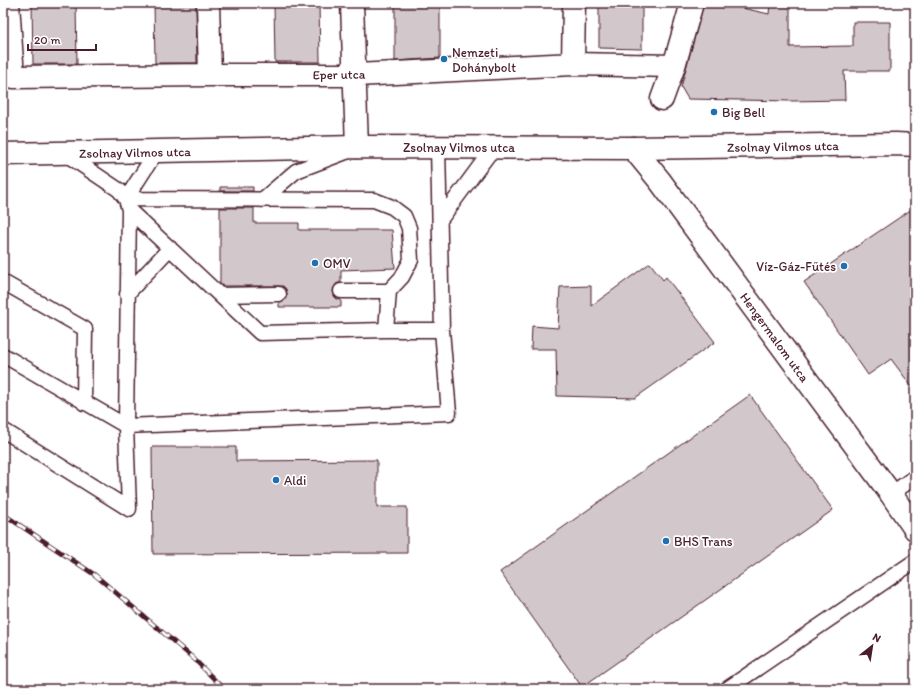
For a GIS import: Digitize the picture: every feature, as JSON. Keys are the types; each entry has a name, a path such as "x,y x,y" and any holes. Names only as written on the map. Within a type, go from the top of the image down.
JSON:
{"street":[{"name":"Eper utca","path":"8,3 13,77 356,75 573,64 674,66"},
{"path":"208,3 210,75"},
{"path":"352,3 356,75 355,99 357,147"},
{"path":"573,64 574,3"},
{"path":"662,99 674,66 692,3"},
{"name":"Zsolnay Vilmos utca","path":"3,154 357,147 633,148 896,144 915,145"},
{"name":"Hengermalom utca","path":"633,148 660,181 891,494 915,529"}],"lane":[{"path":"262,200 296,171 357,147"},
{"path":"3,355 126,426 448,413 442,330 438,147"},
{"path":"440,220 494,147"},
{"path":"3,430 129,509 126,426 128,204 156,152"},
{"path":"64,153 119,190 128,204 170,248 260,333 442,330"},
{"path":"128,204 262,200 374,200 392,207 404,216 409,228 410,260 402,277 389,291 386,330"},
{"path":"127,294 170,248"},
{"path":"3,282 85,329 84,403"},
{"path":"341,292 389,291"},
{"path":"220,295 279,294"},
{"path":"891,494 915,477"},
{"path":"727,689 915,561"}],"building":[{"path":"32,3 76,3 77,64 33,64"},
{"path":"154,3 196,3 197,63 155,63"},
{"path":"274,3 319,3 320,62 275,62"},
{"path":"395,3 440,3 440,58 395,61"},
{"path":"599,3 642,3 642,49 599,48"},
{"path":"704,3 720,3 769,14 770,3 790,3 790,47 853,46 853,22 890,22 890,71 844,71 845,100 791,101 688,99 681,87"},
{"path":"220,187 253,187 253,191 220,191"},
{"path":"915,207 915,391 891,359 868,375 804,282"},
{"path":"220,208 254,208 254,223 299,223 299,230 392,230 395,268 341,270 341,282 336,284 333,291 334,296 341,300 341,307 279,307 279,302 284,301 287,294 286,289 283,286 223,286 220,284"},
{"path":"650,263 663,280 666,277 715,342 635,398 557,396 556,349 531,349 532,326 558,328 560,287 591,286 591,306"},
{"name":"BHS Trans","path":"750,395 833,510 582,687 500,572"},
{"path":"152,447 236,447 236,461 377,460 377,507 407,507 407,553 153,554"}],"railway":[{"path":"3,514 95,575 193,658 224,689"}],"place":[{"name":"Nemzeti Dohánybolt","path":"444,59"},
{"name":"Big Bell","path":"714,112"},
{"name":"OMV","path":"315,263"},
{"name":"Víz-Gáz-Fűtés","path":"844,266"},
{"name":"Aldi","path":"276,480"},
{"name":"BHS Trans","path":"666,541"}]}
